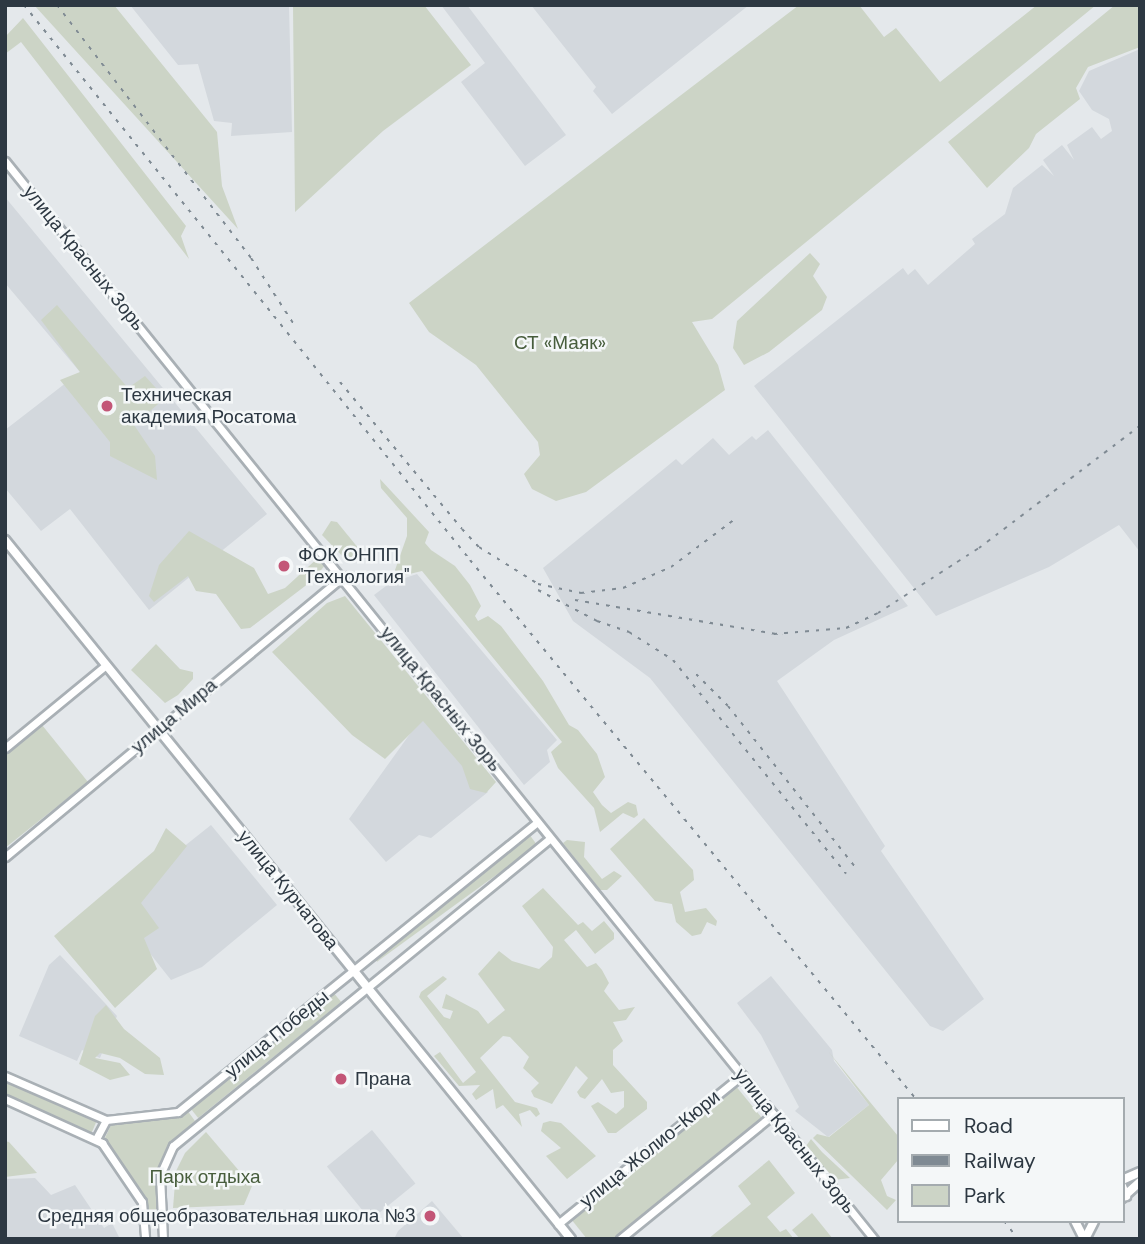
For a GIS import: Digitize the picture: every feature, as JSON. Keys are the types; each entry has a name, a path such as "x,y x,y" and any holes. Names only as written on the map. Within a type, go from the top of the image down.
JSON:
{"main road":[{"name":"улица Курчатова","path":"5,540 570,1239"},
{"path":"1124,1179 1140,1172"},
{"path":"1124,1197 1140,1182"},
{"path":"1076,1223 1085,1239"},
{"path":"1085,1239 1092,1223"}],"street":[{"name":"улица Красных Зорь","path":"5,161 343,576 550,839 874,1239"},
{"name":"улица Мира","path":"5,856 343,576"},
{"path":"5,748 106,665"},
{"name":"улица Победы","path":"106,1120 178,1112 538,821"},
{"name":"улица Победы","path":"163,1239 160,1175 173,1146 550,839"},
{"name":"улица Жолио-Кюри","path":"558,1224 742,1075"},
{"path":"5,1076 106,1120 96,1139"},
{"path":"5,1100 96,1139 142,1202 145,1239"},
{"path":"620,1239 774,1114"}],"shaded area":[{"path":"130,5 289,5 292,132 231,136 232,123 214,121 198,64 178,65"},
{"path":"441,5 467,5 566,135 525,166 461,82 485,63"},
{"path":"531,5 749,5 612,114 593,91 596,87"},
{"path":"1140,49 1140,552 1119,525 1049,567 936,616 754,386 903,268 908,275 915,269 928,285 975,244 972,239 1005,214 1013,188 1042,165 1054,176 1043,160 1062,145 1074,160 1067,145 1092,127 1101,139 1112,131 1109,119 1092,110 1079,91 1089,71"},
{"name":"Техническая академия Росатома","path":"5,197 267,514 149,610 70,509 41,531 5,488 5,430 80,372 5,283"},
{"path":"768,430 908,606 834,640 777,681 885,846 881,851 984,999 943,1031 930,1026 650,678 573,621 543,568 676,459 682,465 713,438 729,455 752,436 756,440"},
{"path":"417,574 557,740 547,750 550,762 524,785 374,595 390,583"},
{"path":"422,717 488,792 431,838 419,835 386,862 349,819"},
{"path":"211,825 277,905 202,967 171,980 118,913 138,883"},
{"path":"60,955 117,1016 100,1058 82,1050 77,1061 19,1036 49,965"},
{"path":"771,976 832,1050 834,1061 869,1105 828,1137 795,1111 799,1107 761,1035 737,1003"},
{"path":"372,1130 415,1184 370,1220 327,1167"},
{"path":"35,1178 51,1195 75,1185 104,1228 112,1223 120,1239 5,1239 5,1179"},
{"name":"Средняя общеобразовательная школа №3","path":"432,1201 464,1239 394,1239 398,1231"}],"green space":[{"path":"34,5 114,5 217,132 222,186 238,229"},
{"path":"293,5 424,5 471,65 383,131 295,212"},
{"name":"СТ «Маяк»","path":"799,5 859,5 884,37 896,28 940,82 1037,5 1096,5 712,319 692,322 718,365 725,390 586,492 556,501 532,489 524,474 540,455 538,442 476,365 429,332 409,303"},
{"path":"1115,5 1140,5 1140,47 1088,67 1076,88 1080,99 1036,134 1029,148 987,188 948,142"},
{"path":"23,18 186,226 181,236 189,259 21,42 5,54 5,37"},
{"path":"810,253 820,264 813,276 827,297 822,310 769,352 744,365 733,348 737,321"},
{"path":"57,305 128,388 145,376 165,398 134,425 155,456 157,480 110,456 110,442 60,380 80,372 41,320"},
{"path":"380,479 429,532 425,543 455,566 470,585 481,606 475,616 478,621 488,616 501,626 543,681 569,725 578,730 597,754 605,777 593,792 602,805 611,813 628,802 636,805 638,815 634,818 623,813 600,832 594,808 558,768 551,752 562,742 422,571 401,576 395,570 407,536 407,518 381,488"},
{"path":"331,521 337,522 359,549 349,563 322,535"},
{"path":"189,531 254,568 268,594 285,588 320,556 326,564 313,580 250,628 241,629 216,594 196,591 188,576 154,602 149,596 159,565"},
{"path":"345,596 496,782 486,793 470,789 462,766 423,721 385,759 352,735 272,652 327,603"},
{"path":"156,644 180,669 193,672 193,679 178,695 165,703 131,670"},
{"path":"42,725 88,782 5,848 5,755"},
{"path":"644,818 693,870 694,880 680,892 685,912 706,908 717,921 716,926 707,922 701,934 692,936 676,922 672,904 655,901 610,849"},
{"path":"166,828 187,846 141,903 159,928 144,938 157,969 115,1008 54,936 154,851"},
{"path":"529,834 537,845 377,962 369,950"},
{"path":"567,840 585,842 584,857 602,879 614,871 622,876 607,890 600,890 563,843"},
{"path":"543,888 578,925 583,922 592,931 604,921 614,933 614,939 595,954 576,930 564,940 587,967 596,963 602,970 609,983 604,991 619,1010 635,1007 626,1020 613,1022 623,1041 613,1050 613,1065 647,1102 647,1109 616,1133 608,1133 591,1106 598,1102 616,1114 624,1107 624,1091 611,1093 602,1079 585,1099 580,1097 577,1092 588,1078 576,1066 552,1104 534,1097 531,1091 539,1083 523,1068 529,1057 510,1037 503,1036 480,1058 515,1102 537,1108 540,1114 536,1117 530,1110 519,1114 522,1127 503,1105 496,1109 493,1089 476,1100 472,1094 480,1085 459,1086 434,1056 440,1052 463,1083 476,1072 419,997 421,992 443,976 447,979 427,996 444,1017 450,1019 453,1011 442,1008 446,994 478,1011 488,1024 505,1010 478,974 499,951 512,961 539,969 552,957 553,947 522,906"},
{"path":"333,992 341,1002 198,1118 190,1108"},
{"path":"106,1005 124,1029 160,1058 164,1075 145,1074 120,1058 100,1053 95,1058 120,1063 130,1075 110,1080 79,1064 95,1016"},
{"path":"828,1051 897,1135 897,1161 881,1180 887,1196 896,1200 887,1210 813,1138 817,1134 829,1137 869,1105"},
{"path":"5,1081 97,1120 91,1135 5,1098"},
{"path":"735,1085 762,1118 613,1239 587,1239 571,1219"},
{"path":"187,1110 195,1121 169,1144 158,1172 160,1215 147,1216 144,1196 104,1140 111,1125"},
{"path":"543,1123 561,1123 596,1156 567,1179 546,1156 561,1148 541,1131"},
{"name":"Парк отдыха","path":"206,1132 252,1186 244,1205 173,1208 176,1171 185,1153"},
{"path":"811,1139 850,1178 834,1180 806,1146"},
{"path":"5,1141 9,1142 37,1173 5,1177"},
{"path":"769,1160 795,1193 767,1217 780,1232 786,1229 794,1239 708,1239 751,1204 738,1186"},
{"path":"812,1213 833,1239 800,1239 792,1230"}],"railway":[{"path":"24,5 470,560 914,1097"},
{"path":"57,5 251,258 295,326"},
{"path":"340,382 479,547 538,584 581,593 623,588 671,567 735,519"},
{"path":"774,634 846,628 878,613 979,548 1140,426"},
{"path":"538,590 597,621 629,632 673,660 846,874"},
{"path":"575,600 782,635"},
{"path":"696,674 728,706 855,867"},
{"path":"1006,1223 1018,1239"}],"place":[{"name":"Техническая академия Росатома","path":"107,406"},
{"name":"ФОК ОНПП \"Технология\"","path":"284,566"},
{"name":"Прана","path":"341,1079"},
{"name":"Средняя общеобразовательная школа №3","path":"430,1216"}]}
